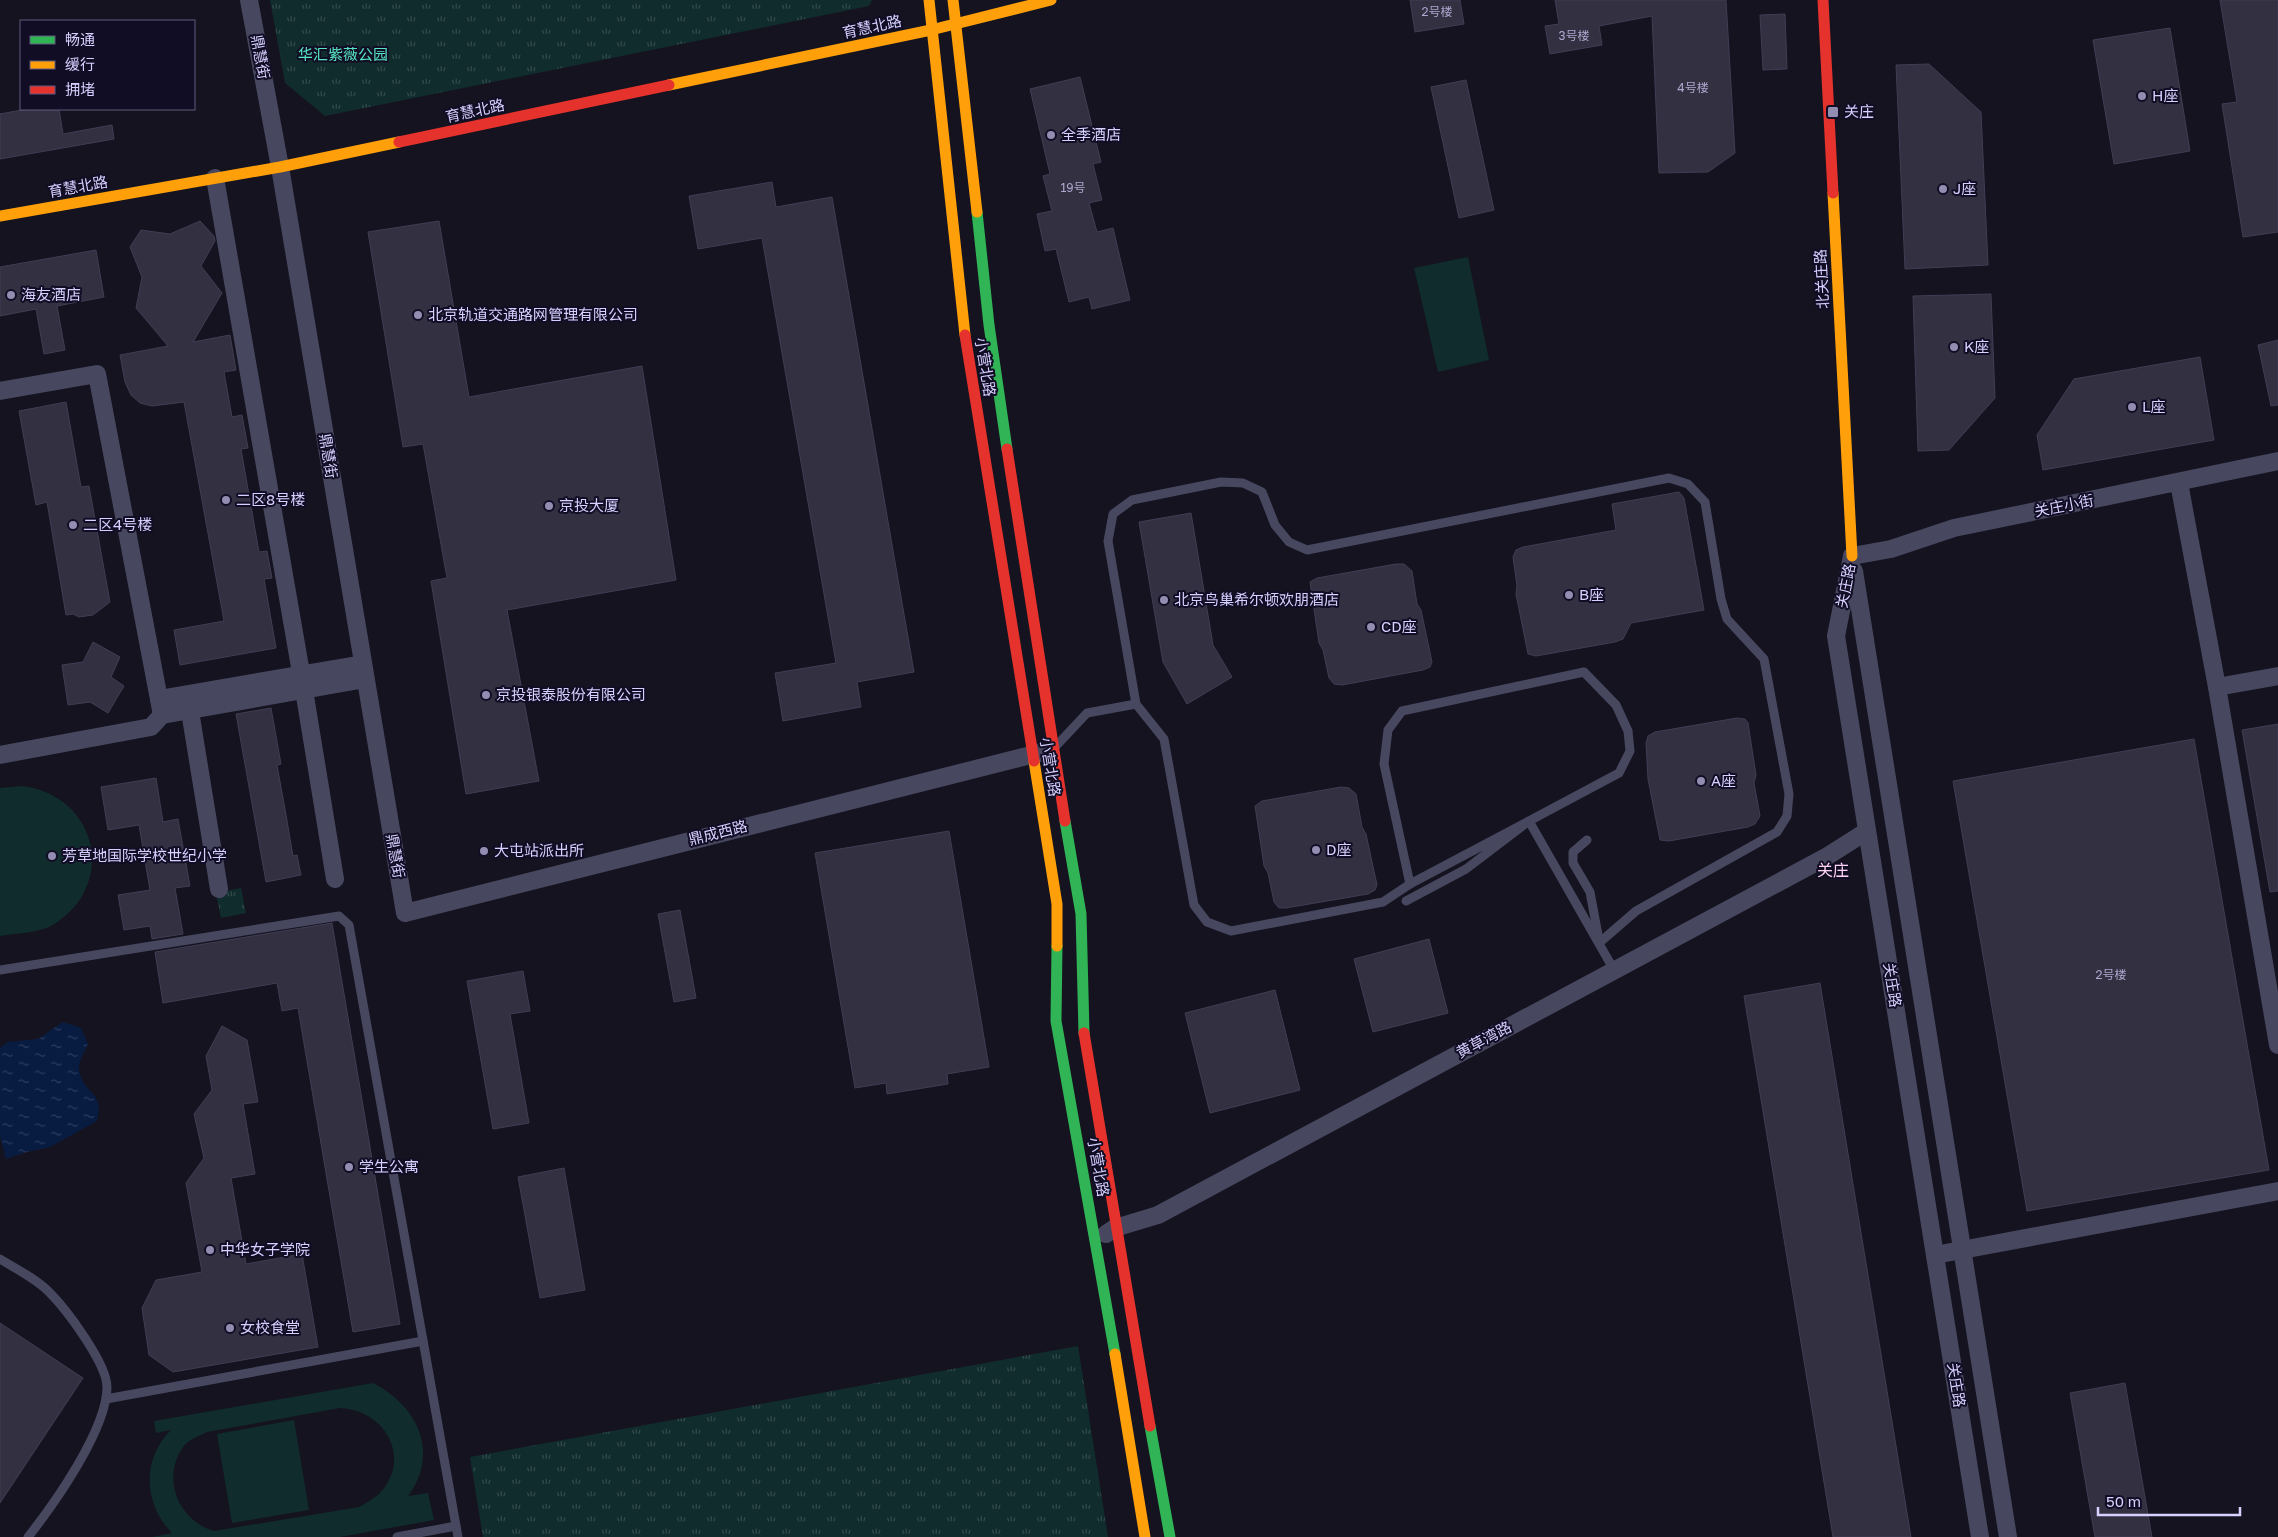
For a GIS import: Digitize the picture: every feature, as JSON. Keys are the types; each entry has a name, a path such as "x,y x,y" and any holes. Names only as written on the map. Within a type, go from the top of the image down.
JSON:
{"street":[{"name":"鼎慧街","path":"249,0 280,167 405,913"},
{"name":"小营北路","path":"929,0 964,332 1057,904 1056,1020 1096,1239 1146,1537"},
{"name":"小营北路","path":"953,0 989,325 1052,750 1081,914 1082,1020 1115,1228 1170,1537"},
{"name":"育慧北路","path":"0,216 280,167 931,30 1052,0"},
{"name":"北关庄路","path":"1823,0 1852,556"},
{"path":"215,178 303,682 335,879"},
{"path":"0,391 97,374 160,707 151,727 0,755"},
{"name":"关庄小街","path":"1852,556 1891,549 1954,528 2278,461"},
{"path":"2179,483 2217,687 2278,1045"},
{"name":"关庄路","path":"1852,556 1836,636 1980,1537"},
{"name":"关庄路","path":"1852,556 1860,624 2008,1537"},
{"path":"160,707 364,671"},
{"path":"2217,687 2278,676"},
{"path":"189,702 219,889"},
{"name":"鼎成西路","path":"405,913 1052,750"},
{"name":"黄草湾路","path":"1096,1239 1115,1228 1158,1214 1826,857 1867,831"},
{"path":"1935,1255 2278,1191"}],"lane":[{"path":"1410,884 1384,764 1388,730 1402,711 1584,672 1616,705 1628,731 1630,751 1619,773 1410,884 1383,902 1231,930 1207,922 1194,905 1164,739 1136,704 1108,540 1113,514 1132,500 1221,482 1243,483 1262,492 1275,525 1289,542 1307,550 1669,478 1688,484 1705,502 1720,599 1727,620 1764,659 1789,794 1787,816 1777,832 1636,911 1599,943"},
{"path":"1052,750 1087,713 1136,704"},
{"path":"1529,821 1614,970"},
{"path":"1406,901 1466,868 1529,821"},
{"path":"1587,840 1573,852 1573,863 1590,892 1599,943"},
{"path":"0,970 339,916 349,925 458,1537"},
{"path":"0,1258 50,1293 95,1352 107,1384 105,1408 94,1434 46,1514 28,1537"},
{"path":"106,1398 423,1341"},
{"path":"397,1537 456,1526"}],"green space":[{"name":"华汇紫薇公园","path":"270,0 872,0 869,6 325,116 285,83"},
{"path":"1468,257 1489,360 1438,372 1414,268"},
{"path":"22,786 47,793 67,805 82,822 90,842 92,864 87,886 75,906 56,923 37,931 0,936 0,788"},
{"path":"241,888 246,913 221,918 216,893"},
{"path":"1078,1346 1108,1537 483,1537 470,1457"},
{"path":"373,1383 402,1404 419,1432 423,1447 422,1463 418,1480 408,1496 428,1493 434,1520 340,1537 152,1537 172,1533 156,1509 151,1496 150,1482 155,1454 161,1442 171,1430 156,1433 154,1421","holes":["340,1408 356,1411 369,1417 389,1437 393,1450 394,1464 390,1478 381,1492 359,1507 214,1531 202,1526 191,1518 177,1497 174,1484 177,1458 186,1444 207,1432"]},
{"path":"294,1420 309,1510 232,1523 217,1434"}],"water":[{"path":"63,1022 81,1028 88,1044 79,1069 81,1078 98,1103 97,1121 50,1147 6,1159 0,1136 0,1048 8,1042 38,1039"}],"building":[{"path":"1410,0 1460,0 1464,24 1415,32"},
{"path":"1555,0 1726,0 1735,153 1708,172 1659,173 1652,16 1599,26 1602,45 1550,54 1545,26 1559,24"},
{"path":"2220,0 2278,0 2278,232 2243,237 2222,104 2237,102"},
{"path":"1785,14 1787,69 1763,70 1760,15"},
{"name":"H座","path":"2170,28 2190,151 2114,164 2093,40"},
{"name":"J座","path":"1929,64 1981,112 1988,265 1905,269 1896,65"},
{"path":"1080,77 1101,162 1093,164 1102,200 1089,203 1097,232 1113,228 1130,300 1092,309 1089,297 1069,302 1056,249 1045,251 1037,214 1052,211 1043,176 1050,174 1030,89"},
{"path":"1466,80 1494,210 1459,218 1431,87"},
{"path":"22,110 59,110 63,134 112,125 114,139 0,159 0,114"},
{"path":"772,182 776,207 832,197 914,672 857,682 861,707 783,721 775,673 836,663 762,238 698,249 689,196"},
{"path":"200,221 214,236 215,241 201,266 222,293 193,342 230,335 236,370 224,372 232,417 242,415 248,448 241,449 259,552 267,551 272,578 264,579 276,648 180,665 174,630 224,621 184,402 152,406 140,403 131,395 125,382 120,355 168,346 136,308 142,277 130,247 141,230 170,234"},
{"path":"439,221 469,397 642,366 676,580 507,610 539,781 466,794 431,581 447,578 423,444 403,447 368,232"},
{"path":"96,250 104,297 57,306 65,350 44,354 36,309 0,316 0,267"},
{"name":"K座","path":"1991,294 1995,398 1949,450 1918,451 1913,296"},
{"path":"2278,340 2278,405 2271,406 2258,345"},
{"name":"L座","path":"2200,357 2214,440 2043,470 2037,435 2074,379"},
{"name":"二区4号楼","path":"66,402 81,487 89,486 110,602 93,615 79,617 73,614 66,615 47,502 36,505 19,411"},
{"path":"1679,492 1684,498 1704,610 1631,623 1623,639 1615,642 1536,656 1528,654 1516,594 1517,586 1513,557 1516,550 1523,547 1616,530 1612,504"},
{"path":"1191,513 1213,645 1232,677 1187,704 1163,662 1139,522"},
{"name":"CD座","path":"1404,564 1412,571 1417,604 1421,610 1432,662 1430,667 1423,670 1342,685 1334,684 1329,678 1323,650 1319,643 1310,582 1317,578"},
{"path":"93,642 120,657 111,677 124,686 108,713 90,702 68,705 62,665 83,662"},
{"path":"271,708 281,764 277,765 293,856 297,855 301,875 266,882 236,714"},
{"name":"A座","path":"1737,718 1745,719 1748,723 1756,775 1754,783 1760,816 1755,824 1748,827 1669,841 1660,840 1648,779 1646,743 1648,736 1655,732"},
{"path":"2278,724 2278,891 2270,892 2242,730"},
{"path":"2194,739 2269,1170 2027,1211 1953,781"},
{"path":"156,778 163,822 178,819 190,886 175,888 183,934 152,939 150,926 124,930 118,895 150,890 139,825 108,830 101,787"},
{"name":"D座","path":"1341,787 1349,788 1356,794 1362,827 1366,834 1377,885 1375,890 1368,894 1279,908 1274,902 1268,873 1264,866 1255,806 1262,801"},
{"path":"949,831 989,1067 947,1074 948,1084 887,1094 886,1083 855,1088 815,853"},
{"path":"680,910 696,998 674,1002 658,914"},
{"name":"学生公寓","path":"332,923 400,1324 353,1332 298,1008 282,1011 277,983 163,1003 155,952"},
{"path":"1429,939 1448,1013 1373,1032 1354,959"},
{"path":"523,971 530,1011 510,1014 529,1123 493,1129 467,981"},
{"path":"1820,983 1911,1537 1833,1537 1744,996"},
{"path":"1275,990 1300,1090 1210,1113 1185,1013"},
{"path":"222,1026 247,1040 258,1102 243,1104 255,1174 231,1178 246,1264 302,1254 318,1347 173,1372 149,1355 142,1308 156,1280 202,1272 186,1183 204,1158 194,1114 212,1090 206,1056"},
{"path":"564,1168 585,1290 540,1298 518,1177"},
{"path":"0,1323 83,1378 0,1503"},
{"path":"2125,1383 2152,1537 2095,1537 2070,1393"}],"traffic: fast":[{"path":"977,212 989,325 1007,449"},
{"path":"1065,821 1081,914 1084,1033"},
{"path":"1057,946 1056,1021 1115,1354"},
{"path":"1150,1426 1170,1537"}],"traffic: slow":[{"path":"929,0 965,335"},
{"path":"953,0 977,212"},
{"path":"669,85 931,30 1051,0"},
{"path":"0,216 280,167 399,142"},
{"path":"1833,193 1852,556"},
{"path":"1034,761 1057,904 1057,946"},
{"path":"1115,1354 1145,1537"}],"traffic: jam":[{"path":"1823,0 1833,193"},
{"path":"399,142 669,85"},
{"path":"965,335 1034,761"},
{"path":"1007,449 1065,821"},
{"path":"1084,1033 1150,1426"}],"place":[{"name":"H座","path":"2142,96"},
{"name":"关庄","path":"1833,112"},
{"name":"全季酒店","path":"1051,135"},
{"name":"J座","path":"1943,189"},
{"name":"海友酒店","path":"11,295"},
{"name":"北京轨道交通路网管理有限公司","path":"418,315"},
{"name":"K座","path":"1954,347"},
{"name":"L座","path":"2132,407"},
{"name":"二区8号楼","path":"226,500"},
{"name":"京投大厦","path":"549,506"},
{"name":"二区4号楼","path":"73,525"},
{"name":"B座","path":"1569,595"},
{"name":"北京鸟巢希尔顿欢朋酒店","path":"1164,600"},
{"name":"CD座","path":"1371,627"},
{"name":"京投银泰股份有限公司","path":"486,695"},
{"name":"A座","path":"1701,781"},
{"name":"D座","path":"1316,850"},
{"name":"大屯站派出所","path":"484,851"},
{"name":"芳草地国际学校世纪小学","path":"52,856"},
{"name":"学生公寓","path":"349,1167"},
{"name":"中华女子学院","path":"210,1250"},
{"name":"女校食堂","path":"230,1328"}],"district":[{"name":"关庄","path":"1833,870"}]}
